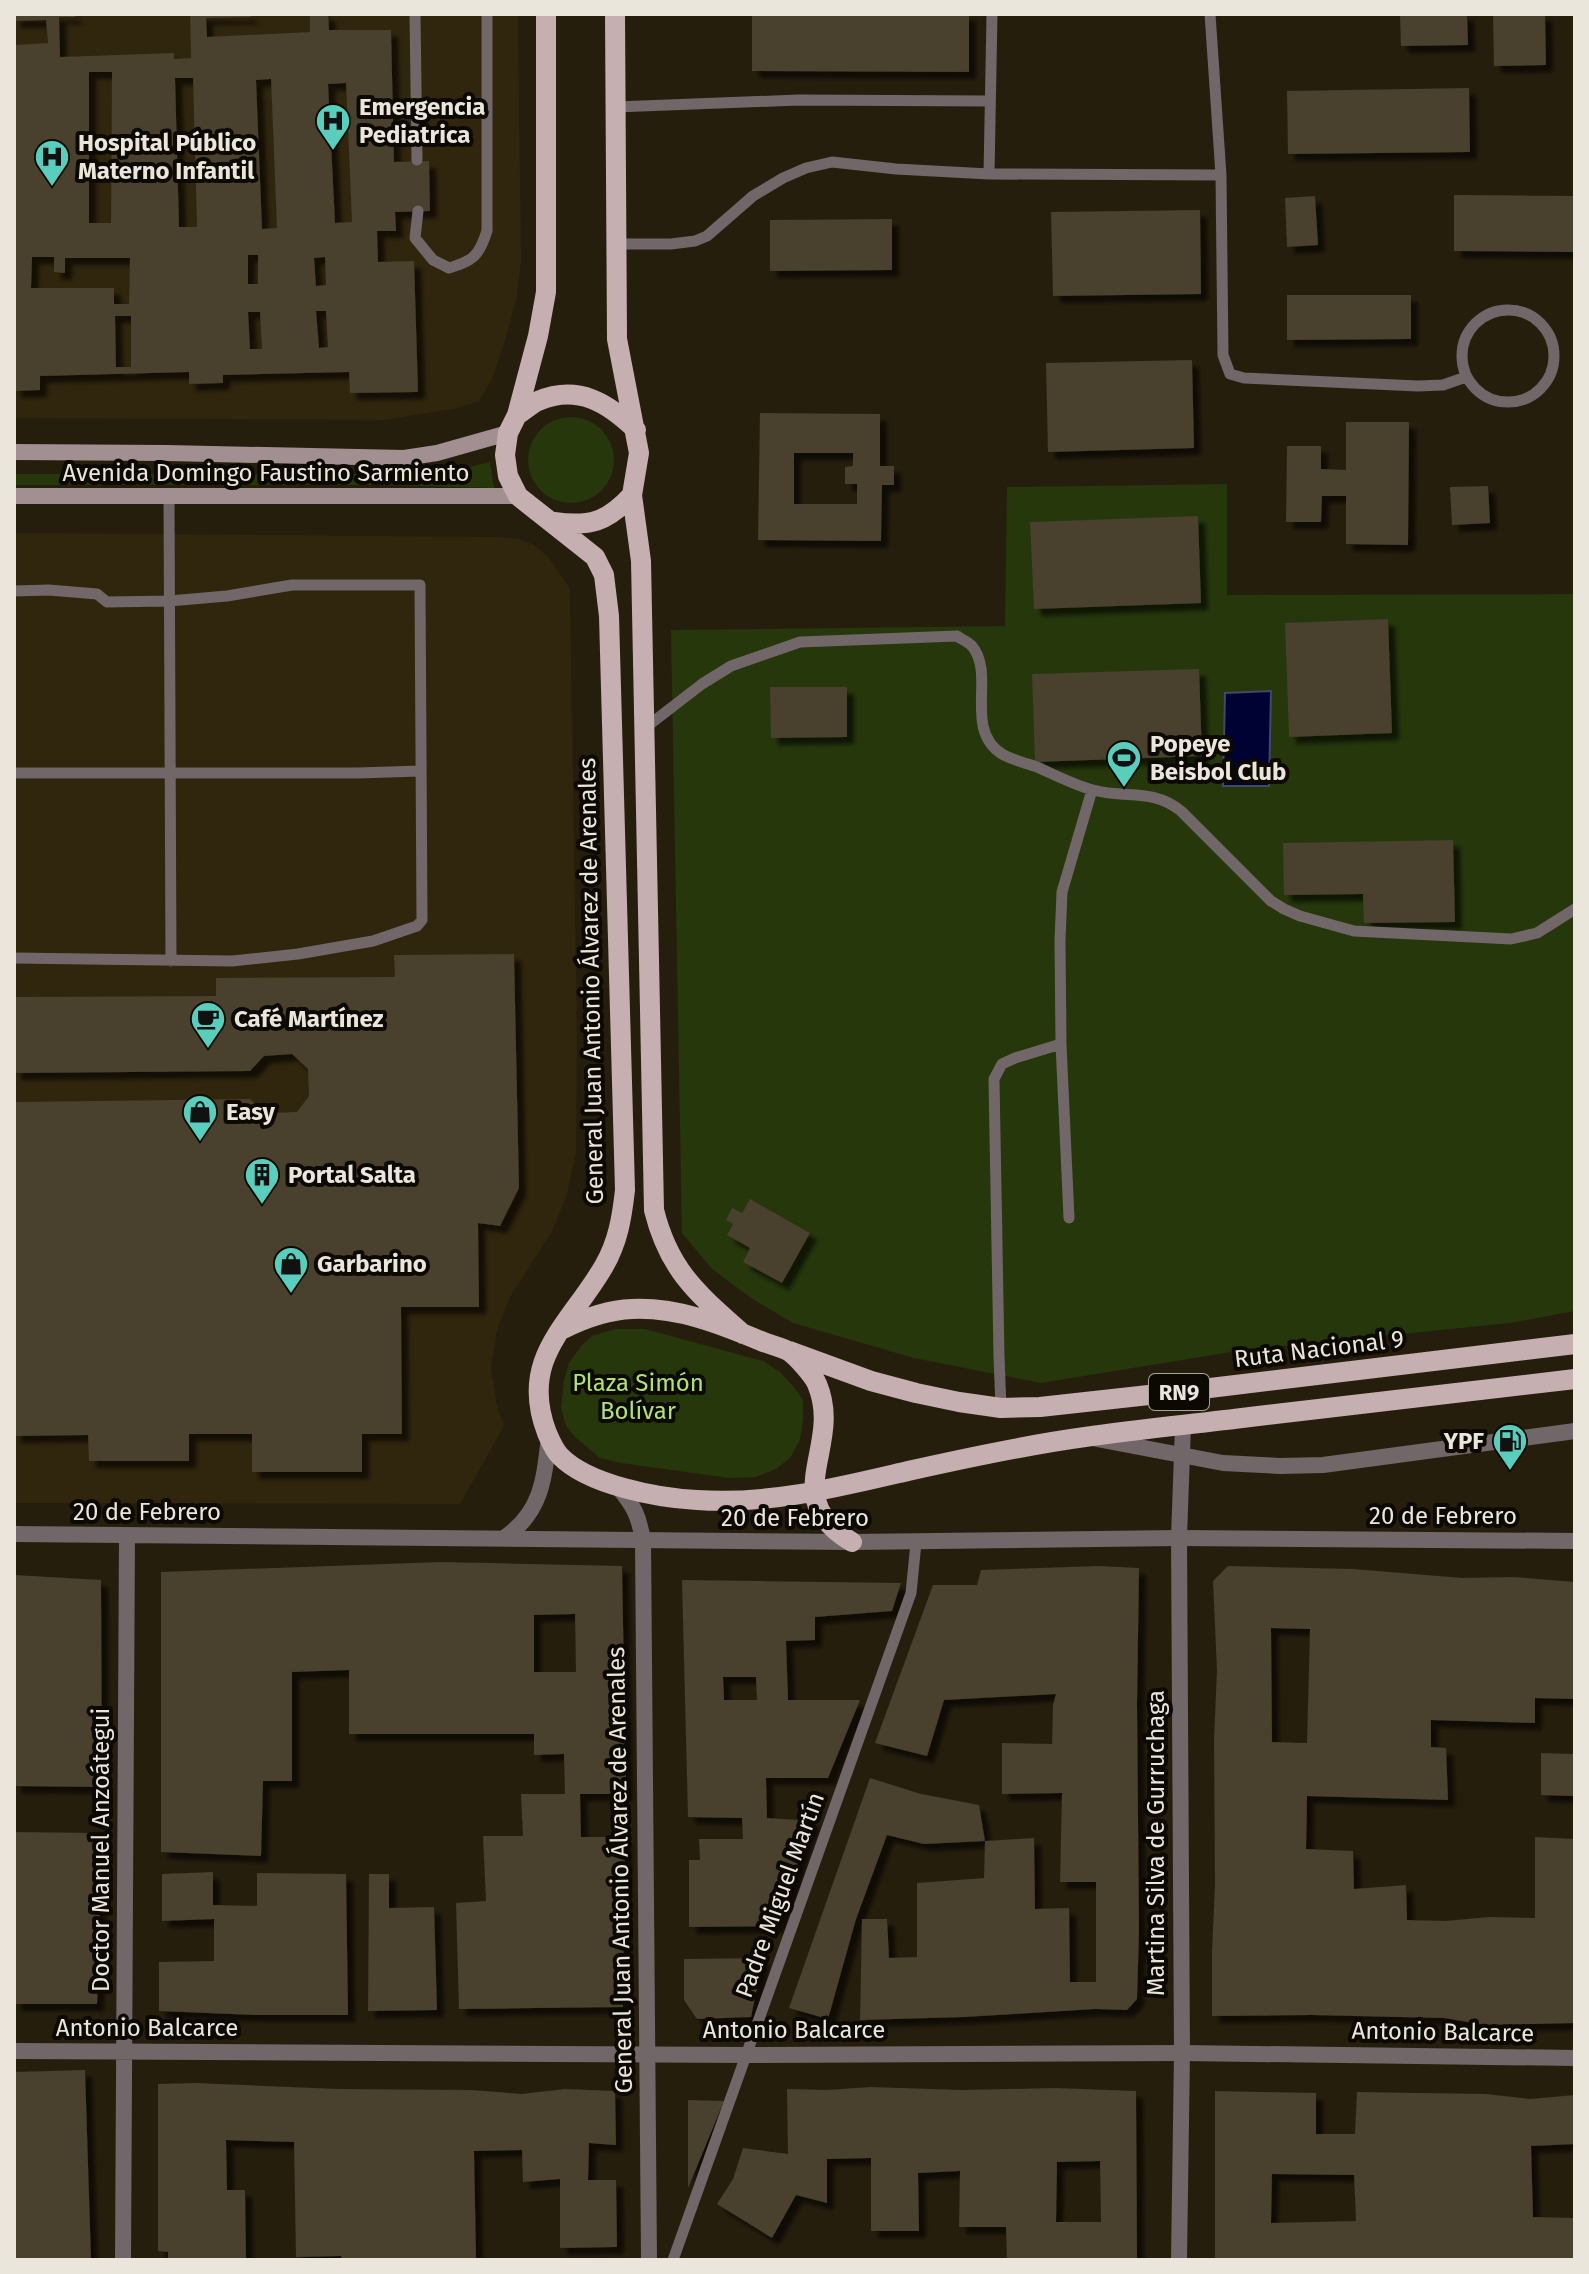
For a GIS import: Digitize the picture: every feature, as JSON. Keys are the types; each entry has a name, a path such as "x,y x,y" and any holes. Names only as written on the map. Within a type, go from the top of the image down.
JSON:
{"main road":[{"path":"518,496 508,476 505,455 538,336 546,292 546,14"},
{"path":"615,14 617,339 639,453 632,495 641,561 654,1210 660,1233 676,1267 693,1288 743,1334"},
{"path":"513,424 537,401 577,395 615,409 636,430"},
{"name":"Avenida Domingo Faustino Sarmiento","path":"14,452 404,458 437,453 513,424"},
{"path":"554,522 576,525 598,522 617,511 632,495"},
{"name":"Avenida Domingo Faustino Sarmiento","path":"14,496 518,496"},
{"name":"General Juan Antonio Álvarez de Arenales","path":"518,496 595,557 604,575 607,603 625,1190 620,1229 606,1263 559,1330 538,1377 538,1401 549,1437 559,1455 585,1472 618,1487 648,1495 698,1501 765,1499 1083,1437"},
{"path":"559,1330 608,1311 634,1309 697,1316 789,1351 816,1380 822,1398 822,1442 813,1492 818,1509 828,1526 852,1542"},
{"name":"Ruta Nacional 9","path":"789,1351 871,1381 959,1402 1001,1408 1127,1398 1575,1344"},
{"name":"RN9","path":"1083,1437 1575,1379"}],"street":[{"name":"Martina Silva de Gurruchaga","path":"1179,2260 1182,2053 1179,1538 1183,1425"},
{"path":"1083,1437 1247,1465 1323,1465 1575,1431"},
{"name":"General Juan Antonio Álvarez de Arenales","path":"504,1538 518,1528 537,1501 549,1437"},
{"name":"General Juan Antonio Álvarez de Arenales","path":"618,1487 633,1504 640,1519 643,1541 649,2260"},
{"name":"20 de Febrero","path":"14,1534 916,1543 1179,1538 1575,1541"},
{"name":"Doctor Manuel Anzoátegui","path":"123,2260 127,1536"},
{"name":"Antonio Balcarce","path":"14,2051 747,2055 1182,2053 1575,2058"}],"lane":[{"path":"415,14 417,160"},
{"path":"418,211 415,238 433,260 449,268 467,263 481,250 487,231 487,14"},
{"path":"989,174 992,14"},
{"path":"1210,14 1221,175 1223,355 1230,374 1244,378 1418,386 1443,385 1466,377"},
{"path":"616,107 798,100 989,101"},
{"path":"618,244 695,241 707,236 753,196 783,178 832,162 989,174 1221,175"},
{"path":"1503,310 1532,316 1544,326 1551,338 1555,353 1550,376 1535,395 1520,402 1504,403 1489,399 1475,390 1466,377 1462,347 1467,333 1477,321 1489,314 1503,310"},
{"path":"169,495 171,961"},
{"path":"14,591 97,594 107,602 227,596 292,585 420,585 422,920 417,926 373,941 232,961 14,958"},
{"path":"645,728 731,666 800,642 957,636 972,645 980,661 982,726 990,741 1002,753 1092,790 1168,800 1271,901 1284,909 1354,931 1511,939 1537,933 1575,909"},
{"path":"14,773 420,771"},
{"path":"1069,1218 1061,1044 1062,892 1092,790"},
{"path":"1001,1408 994,1079 1002,1064 1061,1044"},
{"name":"Padre Miguel Martín","path":"673,2260 911,1593 916,1543"}],"shaded area":[{"path":"14,14 518,14 521,260 516,300 506,337 492,379 479,401 459,408 383,420 14,418"},
{"name":"Easy","path":"14,533 519,539 534,545 548,557 570,589 576,1153 566,1198 551,1233 510,1297 497,1330 491,1367 497,1406 504,1426 460,1504 14,1503"},
{"path":"1271,691 1269,786 1223,786 1225,693"}],"green space":[{"path":"571,417 588,420 602,429 611,443 614,460 611,477 602,491 588,500 571,503 554,500 540,491 531,477 528,460 531,443 540,429 554,420"},
{"path":"490,462 494,488 14,485 14,474 386,474 453,471"},
{"name":"Popeye Beisbol Club","path":"1227,484 1227,595 1575,594 1575,1311 1510,1323 1243,1350 1041,1383 914,1358 793,1323 751,1298 712,1269 682,1233 671,630 1005,626 1007,487"},
{"name":"Plaza Simón Bolívar","path":"615,1329 645,1329 763,1361 780,1372 803,1400 800,1440 790,1458 776,1469 756,1477 729,1478 600,1458 566,1426 561,1408 564,1380 569,1363 582,1345 592,1336"}],"building":[{"path":"14,14 75,14 75,17 59,17 60,57 174,53 174,59 191,58 190,14 250,14 251,17 206,18 207,37 310,32 310,14 328,14 329,30 391,30 394,162 429,161 430,211 395,212 396,231 377,231 378,262 414,261 418,392 350,393 349,372 223,375 223,383 189,384 189,372 40,376 40,390 14,391 14,45 48,43 46,20 14,21","holes":["89,72 112,72 111,223 89,223","175,78 193,78 197,227 179,227","271,79 277,228 262,229 256,80","346,83 352,222 335,223 328,84","248,255 258,255 258,284 248,284","32,257 54,257 54,272 65,273 65,258 130,258 129,304 114,304 114,288 31,288","325,257 326,285 316,286 314,258","316,311 326,311 328,347 319,348","248,312 260,312 262,349 250,349","115,316 131,316 131,367 116,367"]},
{"path":"752,14 969,14 969,72 752,71"},
{"path":"1400,14 1467,14 1468,45 1401,46"},
{"path":"1493,14 1545,14 1546,65 1494,66"},
{"path":"1469,88 1470,152 1288,154 1287,91"},
{"path":"1454,195 1575,196 1575,252 1454,251"},
{"path":"1315,196 1318,245 1287,247 1285,198"},
{"path":"1200,210 1201,294 1053,296 1051,212"},
{"path":"892,219 892,270 770,271 770,220"},
{"path":"1287,295 1411,295 1411,339 1287,340"},
{"path":"1192,360 1194,448 1048,452 1046,363"},
{"path":"760,413 880,414 880,466 894,466 894,485 882,485 881,541 758,540","holes":["794,453 853,453 853,466 845,467 845,484 857,484 857,504 794,504"]},
{"path":"1346,422 1409,422 1408,545 1346,544 1346,496 1322,496 1321,522 1286,522 1287,446 1321,446 1321,469 1346,470"},
{"path":"1488,486 1490,523 1452,525 1450,487"},
{"path":"1198,516 1201,603 1034,609 1030,522"},
{"path":"1388,619 1392,733 1289,737 1285,623"},
{"path":"1199,669 1202,756 1035,762 1032,674"},
{"path":"770,687 847,687 847,737 771,738"},
{"path":"1453,840 1455,922 1364,923 1363,894 1284,895 1283,843"},
{"name":"Portal Salta","path":"514,954 519,1188 500,1226 478,1223 479,1307 401,1307 402,1434 362,1434 362,1472 252,1472 252,1434 189,1434 189,1461 89,1461 88,1435 14,1436 14,1102 250,1099 266,1113 297,1112 309,1096 308,1069 292,1054 264,1056 250,1071 14,1073 14,997 216,996 216,978 395,977 394,955"},
{"path":"750,1199 810,1233 782,1283 743,1262 750,1248 727,1235 733,1224 726,1220 732,1208 742,1213"},
{"path":"441,1562 622,1566 626,1794 580,1794 581,1837 625,1837 623,2007 459,2009 456,1903 486,1901 483,1836 523,1836 521,1794 565,1794 564,1754 534,1755 534,1734 349,1734 349,1670 292,1672 292,1781 263,1781 261,1856 161,1852 161,1572","holes":["575,1614 576,1672 534,1672 534,1615"]},
{"path":"1099,1566 1139,1568 1137,1999 1127,2010 860,2020 862,1919 887,1919 889,1958 917,1957 917,1883 984,1878 985,1841 1034,1838 1035,1909 1069,1908 1070,1982 1096,1982 1096,1882 1060,1882 1062,1793 1002,1794 1002,1743 1052,1744 1056,1694 944,1700 927,1756 875,1743 933,1585 977,1585 981,1570"},
{"path":"1228,1566 1353,1569 1462,1578 1514,1577 1575,1582 1575,1699 1535,1698 1535,1723 1431,1720 1431,1747 1446,1748 1448,1800 1307,1796 1306,1849 1353,1851 1354,1889 1406,1885 1407,1920 1535,1918 1535,1837 1575,1839 1575,2023 1485,2025 1444,2018 1212,2016 1217,1670 1213,1581","holes":["1271,1628 1310,1629 1307,1743 1272,1742"]},
{"path":"14,1575 101,1580 102,1787 14,1786"},
{"path":"682,1580 901,1583 892,1611 815,1617 815,1640 786,1641 788,1700 860,1700 828,1778 766,1778 767,1818 814,1821 777,1926 689,1927 689,1860 700,1860 699,1839 743,1839 742,1818 688,1817","holes":["723,1677 756,1677 757,1700 724,1700"]},
{"path":"1541,1753 1575,1754 1575,1796 1541,1795"},
{"path":"870,1778 921,1794 979,1805 985,1841 924,1844 887,1835 856,1919 828,2019 789,2008"},
{"path":"14,1832 97,1833 100,1931 97,2004 14,2004"},
{"path":"213,1872 213,1905 257,1906 257,1873 346,1874 348,2015 159,2011 159,1962 214,1961 214,1919 162,1921 162,1874"},
{"path":"369,1874 389,1874 389,1908 434,1907 437,2010 368,2011"},
{"path":"763,1958 751,2017 697,2019 684,2000 684,1959"},
{"path":"85,2070 91,2260 14,2260 14,2072"},
{"path":"158,2084 521,2094 565,2089 615,2091 616,2145 589,2143 588,2180 616,2180 617,2247 560,2248 560,2179 523,2182 522,2150 474,2151 476,2260 296,2257 294,2142 226,2140 227,2190 245,2190 246,2260 168,2260 168,2252 158,2251"},
{"path":"870,2087 1136,2091 1137,2260 1007,2260 1006,2227 959,2227 960,2171 918,2173 919,2231 871,2231 871,2158 827,2159 827,2203 796,2195 772,2238 717,2204 733,2179 743,2148 788,2154 787,2089","holes":["1100,2161 1101,2222 1056,2222 1057,2162"]},
{"path":"1215,2091 1316,2093 1316,2134 1355,2134 1357,2092 1486,2094 1530,2099 1575,2095 1575,2144 1531,2146 1533,2217 1575,2218 1575,2260 1215,2260","holes":["1272,2174 1354,2175 1356,2221 1271,2223"]},
{"path":"688,2100 724,2101 688,2188"}],"place":[{"name":"Emergencia Pediatrica","path":"333,152"},
{"name":"Hospital Público Materno Infantil","path":"52,188"},
{"name":"Popeye Beisbol Club","path":"1124,789"},
{"name":"Café Martínez","path":"208,1050"},
{"name":"Easy","path":"200,1143"},
{"name":"Portal Salta","path":"262,1206"},
{"name":"Garbarino","path":"291,1295"},
{"name":"YPF","path":"1510,1472"}]}
